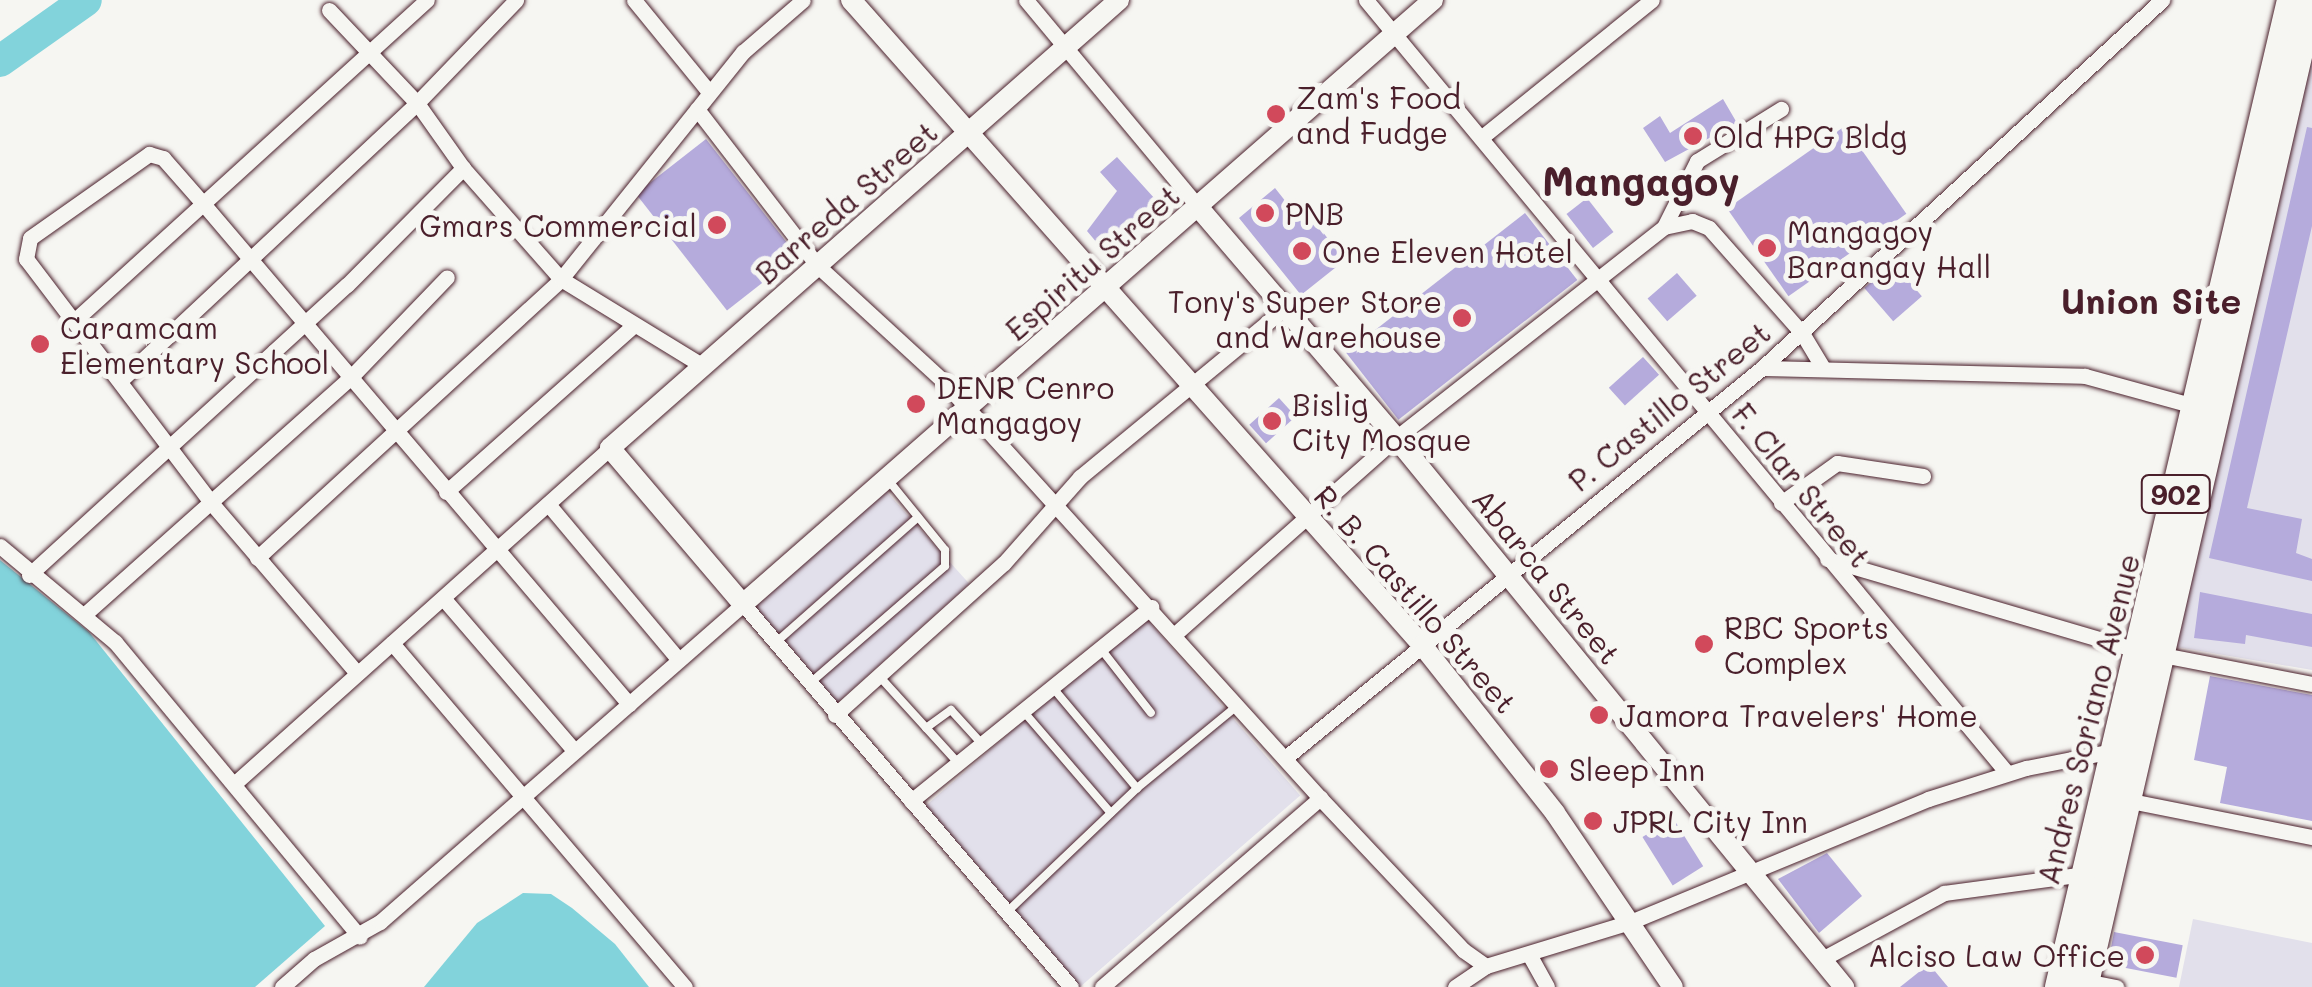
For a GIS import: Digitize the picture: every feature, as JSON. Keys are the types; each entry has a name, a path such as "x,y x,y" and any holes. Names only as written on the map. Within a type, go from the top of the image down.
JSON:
{"highway":[{"name":"Andres Soriano Avenue","path":"2072,983 2299,20 2311,0"},
{"name":"Andres Soriano Avenue","path":"2072,983 2084,874 2115,798 2113,752 2149,652"}],"street":[{"path":"74,321 206,206 368,50 427,0"},
{"path":"120,381 417,103 516,0"},
{"path":"634,0 709,92"},
{"path":"257,558 396,435 561,279 709,92 802,0"},
{"name":"R. B. Castillo Street","path":"851,0 1422,645 1518,762 1672,987"},
{"path":"1026,0 1199,208"},
{"name":"Barreda Street","path":"610,448 1119,0"},
{"name":"F. Clar Street","path":"1366,0 2006,773"},
{"name":"Espiritu Street","path":"743,604 1397,38 1433,0"},
{"path":"1482,138 1652,0"},
{"name":"P. Castillo Street","path":"1286,758 1506,572 1762,368 2162,0"},
{"path":"330,10 417,103 463,168 561,279 703,366"},
{"path":"697,108 818,266 970,410 1054,506 1152,607 1320,798 1463,950 1486,966"},
{"path":"1175,634 1396,438 1664,227 1697,162 1780,110"},
{"path":"356,673 213,504 26,259 30,238 149,154 163,158 206,206 396,435 629,704"},
{"path":"29,575 304,325 463,168"},
{"name":"Abarca Street","path":"1199,208 1396,438 1844,987"},
{"path":"1664,227 1704,224 1802,333 1823,368"},
{"path":"85,614 349,379 448,278"},
{"path":"835,715 1004,564 1054,506 1188,385 1284,309"},
{"path":"446,492 632,326"},
{"path":"1762,368 2086,376 2207,410"},
{"path":"234,784 610,448 774,644 1072,987"},
{"path":"1781,502 1838,463 1924,476"},
{"path":"548,504 678,659"},
{"path":"0,546 29,575 85,614 234,784 360,937"},
{"path":"1826,558 2149,652 2312,684"},
{"path":"443,598 573,749"},
{"path":"282,987 314,959 360,937 743,604"},
{"path":"911,802 1152,607"},
{"path":"392,643 525,792 686,987"},
{"path":"1455,987 1486,966 1530,956 1630,922 2006,773 2113,752"},
{"path":"1102,987 1320,798"},
{"path":"2115,798 2312,838"},
{"path":"1822,959 1944,893 2084,874"},
{"path":"1530,956 1547,987"},
{"path":"2072,983 2116,987"}],"lane":[{"path":"810,684 940,574 945,550 888,480"},
{"path":"774,644 918,517"},
{"path":"1101,649 1151,713"},
{"path":"879,676 958,764"},
{"path":"1053,688 1137,788"},
{"path":"1007,912 1137,788 1238,705"},
{"path":"926,728 951,710 983,745"},
{"path":"1024,712 1111,812"}],"shaded area":[{"path":"2312,39 2312,670 2177,647"},
{"path":"885,490 969,584 837,703 753,609"},
{"path":"1144,616 1300,796 1080,987 923,808"},
{"path":"2193,919 2312,943 2312,987 2179,987"}],"water":[{"path":"0,560 89,632 325,926 255,987 0,987"},
{"path":"523,893 551,894 572,908 615,944 649,987 424,987 477,923"}],"building":[{"path":"1723,99 1737,123 1665,162 1643,128 1660,116 1670,133"},
{"path":"1845,126 1906,214 1788,296 1727,209"},
{"path":"2307,127 2312,128 2312,226 2247,508 2302,519 2296,553 2312,559 2312,581 2209,558"},
{"name":"Gmars Commercial","path":"706,139 797,256 727,310 636,194"},
{"path":"1117,157 1165,210 1108,256 1087,231 1117,191 1100,172"},
{"name":"One Eleven Hotel","path":"1275,188 1294,212 1302,206 1345,260 1301,295 1239,218"},
{"path":"1587,198 1613,232 1593,248 1567,214"},
{"name":"Tony's Super Store and Warehouse","path":"1525,213 1577,280 1398,420 1346,353"},
{"path":"1893,263 1922,296 1893,321 1864,288"},
{"path":"1677,273 1697,296 1667,321 1648,299"},
{"path":"1643,357 1659,375 1625,406 1609,388"},
{"name":"Bislig City Mosque","path":"1279,398 1296,417 1266,443 1249,425"},
{"path":"2200,592 2312,614 2312,647 2246,635 2245,644 2194,638"},
{"path":"2210,676 2312,695 2312,821 2220,803 2227,767 2194,760"},
{"path":"1673,818 1703,866 1673,885 1642,837"},
{"path":"1827,853 1862,896 1819,933 1778,879"},
{"name":"Alciso Law Office","path":"2114,932 2183,945 2176,978 2108,964"},
{"path":"1929,964 1948,987 1900,987"}],"waterway":[{"path":"0,61 86,0"}],"place":[{"name":"Zam's Food and Fudge","path":"1276,114"},
{"name":"Old HPG Bldg","path":"1693,136"},
{"name":"PNB","path":"1265,213"},
{"name":"Gmars Commercial","path":"717,225"},
{"name":"Mangagoy Barangay Hall","path":"1767,248"},
{"name":"One Eleven Hotel","path":"1302,251"},
{"name":"Tony's Super Store and Warehouse","path":"1462,318"},
{"name":"Caramcam Elementary School","path":"40,344"},
{"name":"DENR Cenro Mangagoy","path":"916,404"},
{"name":"Bislig City Mosque","path":"1272,421"},
{"name":"RBC Sports Complex","path":"1704,644"},
{"name":"Jamora Travelers' Home","path":"1599,715"},
{"name":"Sleep Inn","path":"1549,769"},
{"name":"JPRL City Inn","path":"1593,821"},
{"name":"Alciso Law Office","path":"2145,955"}],"district":[{"name":"Mangagoy","path":"1641,180"},
{"name":"Union Site","path":"2151,300"}]}
